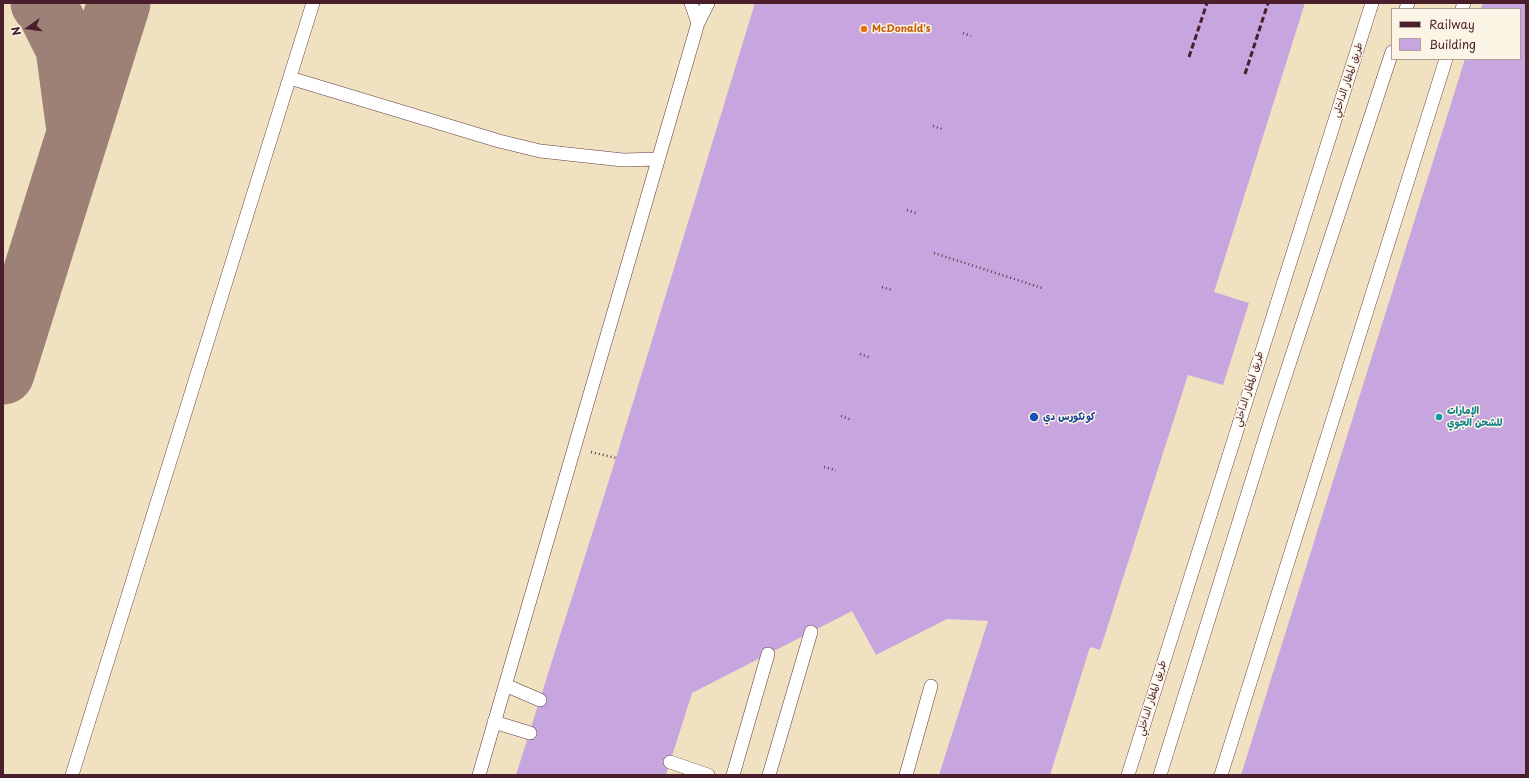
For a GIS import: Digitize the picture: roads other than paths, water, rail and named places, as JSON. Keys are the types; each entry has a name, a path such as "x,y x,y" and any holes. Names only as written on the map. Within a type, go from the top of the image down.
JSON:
{"lane":[{"path":"72,775 314,3"},
{"path":"691,3 698,23"},
{"path":"698,23 699,3"},
{"path":"479,775 698,23 708,3"},
{"path":"698,23 714,3"},
{"name":"طريق المطار الداخلي","path":"1128,775 1372,3"},
{"path":"1160,775 1272,416 1391,55"},
{"path":"1221,775 1446,60"},
{"path":"290,78 499,141 540,151 623,160 658,159"},
{"path":"769,775 811,632"},
{"path":"733,775 768,654"},
{"path":"505,685 540,700"},
{"path":"906,775 932,686"},
{"path":"494,722 530,733"},
{"path":"670,762 708,775"}],"railway":[{"path":"1189,57 1207,3"},
{"path":"1245,74 1268,3"}],"place":[{"name":"McDonald's","path":"864,29"},
{"name":"كونكورس دي","path":"1034,417"},
{"name":"الإمارات للشحن الجوي","path":"1439,417"}]}
